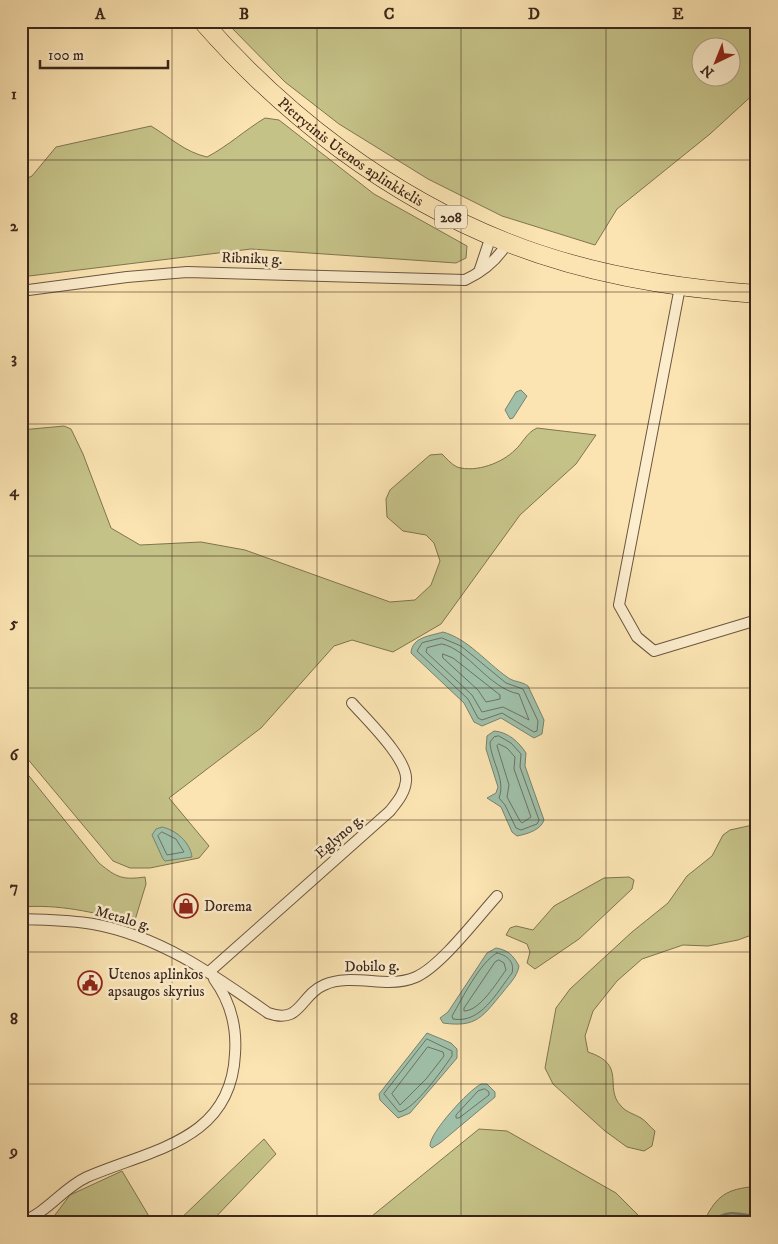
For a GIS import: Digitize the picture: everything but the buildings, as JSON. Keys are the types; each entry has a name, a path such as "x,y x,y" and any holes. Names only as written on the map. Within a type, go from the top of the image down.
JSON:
{"highway":[{"name":"Pietrytinis Utenos aplinkkelis","path":"202,21 258,80 341,149 412,195 491,236 507,243 590,269 680,287 757,294"}],"street":[{"path":"479,272 491,236"},
{"name":"Ribnikų g.","path":"21,291 127,277 187,272 455,281 465,280 479,272 502,252 507,243"},
{"path":"680,287 620,605 636,637 654,651 757,620"},
{"name":"Eglyno g.","path":"209,972 390,811 402,796 407,780 402,762 352,703"},
{"name":"Dobilo g.","path":"209,972 268,1013 279,1017 287,1016 293,1014 319,987 326,984 341,981 404,981 416,977 450,948 497,896"},
{"name":"Metalo g.","path":"21,919 94,924 141,937 209,972"},
{"path":"21,1222 32,1218 84,1178 179,1140 209,1121 217,1112 227,1097 235,1068 236,1043 232,1015 224,993 209,972"}],"shaded area":[{"path":"225,21 757,21 757,91 710,134 617,209 595,245 502,216 428,179 339,124 285,82"},
{"path":"265,118 279,120 374,194 467,246 466,258 456,263 251,249 21,277 21,181 32,176 56,147 151,126 185,148 207,157"},
{"path":"64,426 71,429 83,454 111,528 140,545 201,542 245,550 390,602 415,600 431,585 440,561 434,543 426,535 403,531 387,517 386,499 390,490 430,455 442,454 457,467 472,469 488,466 510,455 537,428 596,435 576,464 520,515 441,624 393,652 352,640 334,646 261,728 169,798 209,846 199,858 150,868 130,868 113,861 21,751 21,430"},
{"path":"21,766 99,863 120,877 145,877 146,884 135,920 130,922 89,912 62,908 21,907"},
{"path":"757,824 757,933 738,940 708,946 683,945 642,959 617,981 593,1011 585,1036 588,1052 600,1057 607,1063 613,1077 616,1099 621,1106 643,1119 655,1131 652,1146 644,1151 627,1147 605,1131 553,1084 545,1068 556,1008 570,989 632,932 668,903 687,876 712,856 723,835 730,830"},
{"path":"629,877 634,880 632,889 579,939 535,969 527,963 530,952 527,944 506,935 510,928 516,926 533,930 554,906 604,878"},
{"path":"479,1129 507,1131 616,1193 646,1223 359,1223 372,1216"},
{"path":"264,1139 276,1154 210,1223 176,1223"},
{"path":"122,1171 153,1223 49,1223 70,1195"},
{"path":"750,1187 757,1194 757,1223 703,1223 716,1202 726,1193"}],"water":[{"path":"521,390 527,396 513,418 510,419 505,410 516,392"},
{"path":"443,632 469,645 509,679 528,686 544,720 542,734 534,738 501,718 482,726 474,722 464,703 411,653 418,640"},
{"path":"494,731 504,733 513,738 526,753 525,766 544,820 537,829 525,834 517,836 512,832 501,807 487,798 496,793 498,787 486,749 487,736"},
{"path":"162,827 182,838 188,846 192,857 165,861 163,859 152,835 156,829"},
{"path":"496,948 510,954 519,966 513,980 490,1008 472,1022 464,1024 443,1023 440,1018 448,1012 487,953"},
{"path":"427,1033 451,1043 457,1049 457,1058 410,1113 398,1118 380,1100 379,1094"},
{"path":"481,1084 487,1084 495,1092 495,1097 432,1148 430,1146 431,1140 443,1122 459,1103"}],"waterway":[{"path":"713,1223 722,1215 733,1213 757,1217"}],"place":[{"name":"Dorema","path":"186,906"},
{"name":"Utenos aplinkos apsaugos skyrius","path":"90,983"}]}
